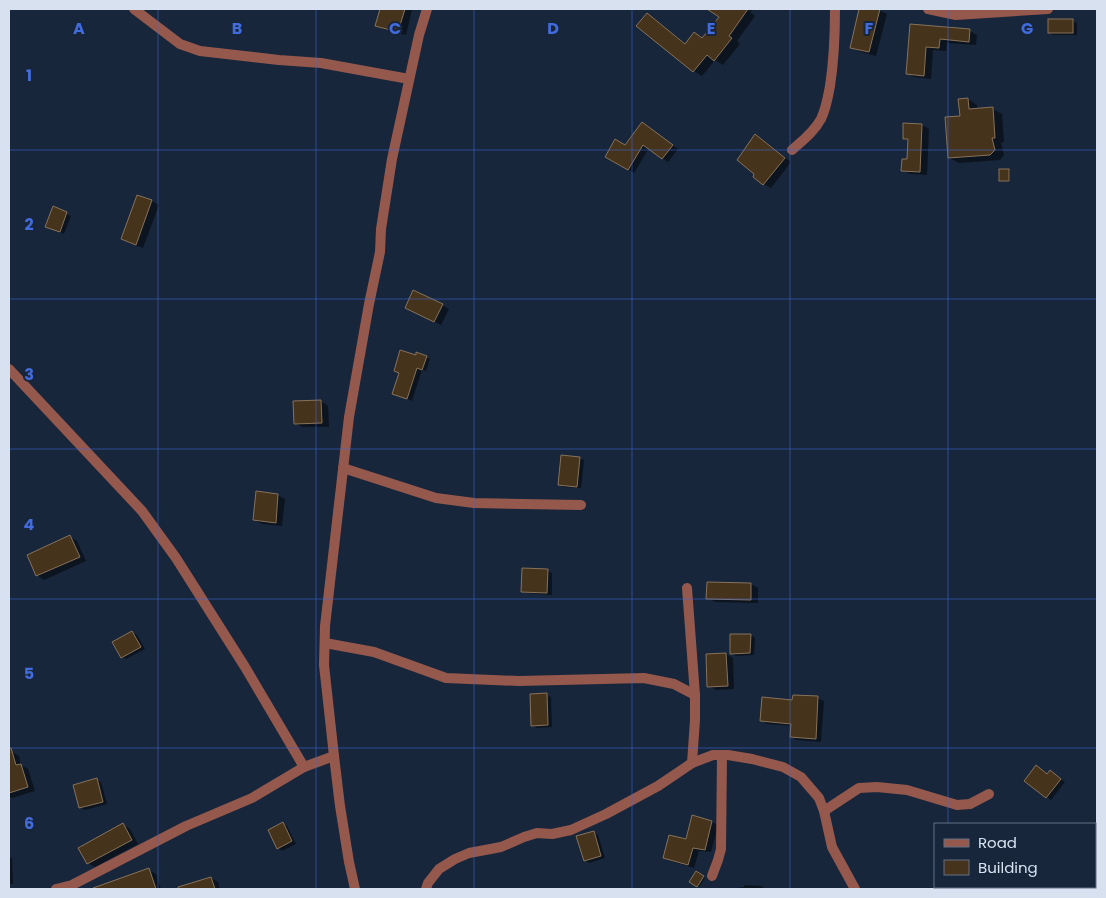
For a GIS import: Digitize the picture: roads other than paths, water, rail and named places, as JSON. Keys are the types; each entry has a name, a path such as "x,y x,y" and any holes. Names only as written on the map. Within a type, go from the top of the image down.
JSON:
{"street":[{"path":"134,9 180,44 200,51 321,63 409,79"},
{"path":"355,889 340,806 324,665 326,616 349,417 367,313 380,252 381,229 392,159 419,35 427,9"},
{"path":"792,150 811,133 821,119 827,103 833,66 836,9"},
{"path":"928,9 956,15 1048,9"},
{"path":"9,369 142,511 176,558 245,667 304,766"},
{"path":"343,468 436,498 474,503 581,505"},
{"path":"688,588 695,695 692,763"},
{"path":"325,643 374,652 446,678 519,681 644,678 674,684 695,695"},
{"path":"426,889 428,883 439,869 455,859 469,853 501,847 524,836 537,833 552,834 571,830 606,814 658,786 692,763 713,755 752,759 783,767 801,777 819,798 832,847 855,889"},
{"path":"712,876 721,848 722,755"},
{"path":"56,889 72,885 186,826 252,798 304,766 334,756"},
{"path":"824,811 859,788 877,786 907,790 957,805 970,804 989,794"}]}
